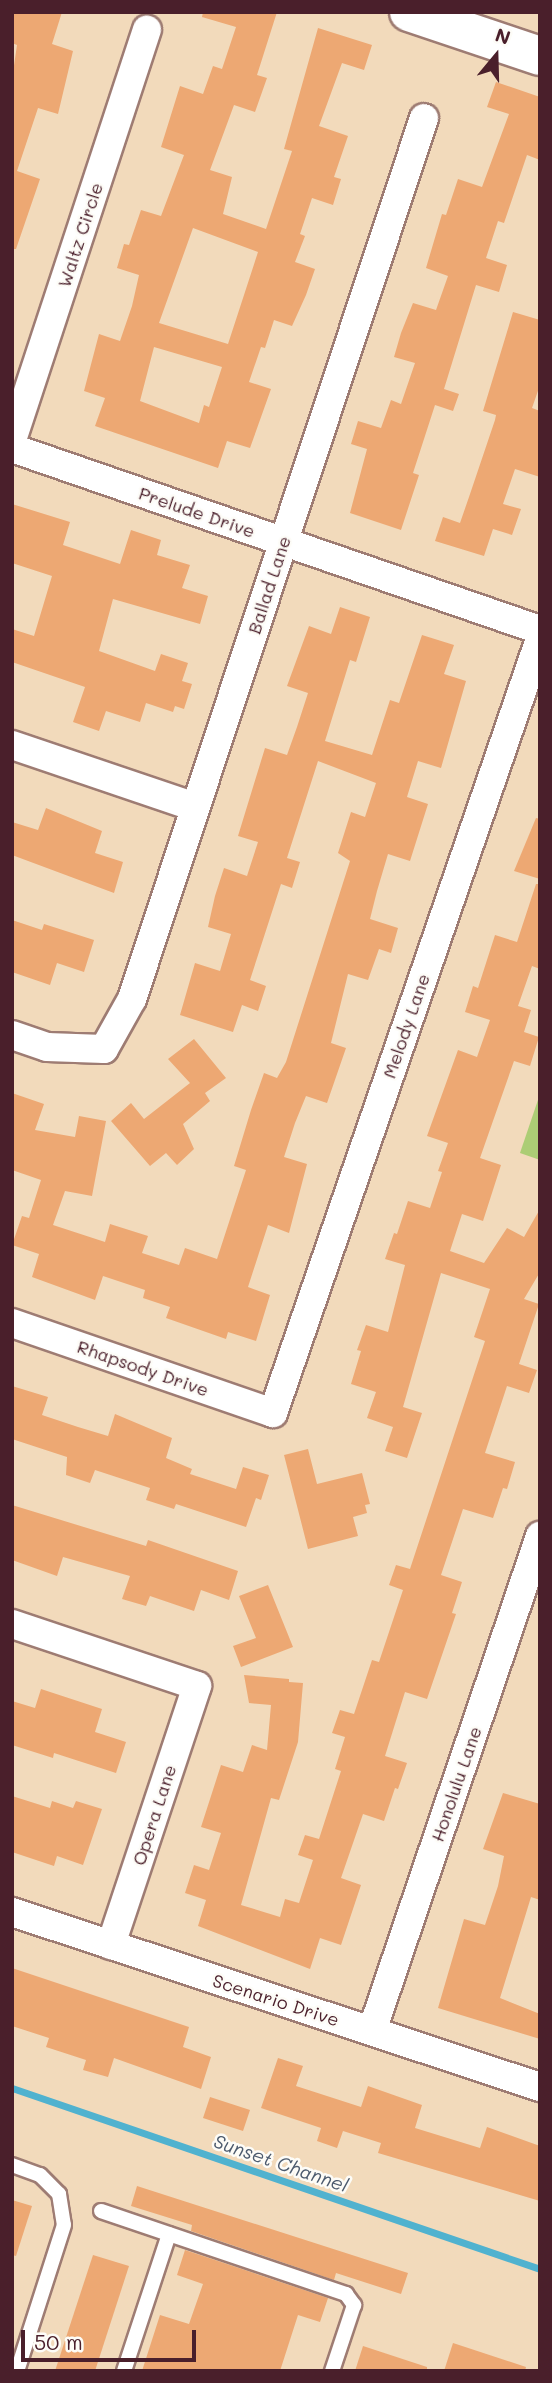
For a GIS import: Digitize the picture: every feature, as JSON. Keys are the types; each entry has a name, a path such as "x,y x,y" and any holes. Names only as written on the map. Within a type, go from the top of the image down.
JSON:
{"main road":[{"path":"409,12 540,56"}],"street":[{"name":"Waltz Circle","path":"12,440 147,30"},
{"name":"Ballad Lane","path":"12,1035 47,1047 104,1049 132,999 424,118"},
{"name":"Prelude Drive","path":"12,448 540,630"},
{"name":"Melody Lane","path":"273,1413 540,639"},
{"path":"12,745 195,807"},
{"name":"Rhapsody Drive","path":"12,1323 273,1413"},
{"name":"Honolulu Lane","path":"372,2031 540,1536"},
{"name":"Opera Lane","path":"12,1624 197,1686 111,1945"},
{"name":"Scenario Drive","path":"12,1912 540,2087"}],"lane":[{"path":"12,2165 40,2175 59,2194 64,2225 17,2371"},
{"path":"101,2211 346,2294 354,2305 332,2371"},
{"path":"124,2371 169,2234"}],"green space":[{"path":"540,1094 540,1160 520,1153"}],"building":[{"path":"12,12 62,12 52,44 73,51 58,114 38,108 17,171 40,179 16,249 12,249 12,79 17,45 12,43"},
{"path":"203,12 277,12 257,75 267,78 255,112 234,105 210,170 232,177 223,214 266,229 292,151 284,149 318,28 372,45 364,70 342,63 319,126 348,136 334,177 341,179 333,205 312,198 300,234 305,236 295,262 315,269 306,295 292,326 274,320 265,348 261,347 249,382 271,389 250,448 227,441 218,468 95,426 105,398 84,391 99,334 120,341 132,306 139,275 117,268 124,244 129,245 141,210 161,216 184,155 161,147 180,86 203,94 213,66 222,69 236,27 202,17","holes":["193,228 258,252 228,344 159,323","154,347 222,367 209,407 204,405 199,423 140,401"]},
{"path":"496,82 540,97 540,160 527,155 504,223 498,221 486,258 507,265 499,292 476,285 444,389 459,394 453,411 435,405 413,473 419,475 401,530 350,513 367,449 351,444 358,421 381,428 391,400 401,404 415,363 394,357 401,333 413,303 436,310 448,276 426,268 442,214 446,215 458,179 482,187 509,114 487,107"},
{"path":"513,312 540,320 540,385 532,408 540,411 540,477 515,469 503,504 521,509 512,535 493,529 484,556 435,541 443,517 460,523 469,497 495,420 496,415 483,411"},
{"path":"12,504 70,522 63,545 120,564 131,530 161,540 157,555 190,565 182,588 208,596 200,624 113,599 99,651 155,671 161,654 188,663 182,681 192,684 184,709 175,706 173,712 146,703 140,722 106,711 99,731 73,722 85,687 12,662 12,629 34,636 52,576 12,563"},
{"path":"340,607 370,617 356,662 350,660 325,741 372,755 390,700 399,703 422,635 454,645 444,674 466,681 441,768 418,761 407,797 428,804 410,861 388,854 377,891 370,919 398,928 391,953 379,949 368,980 348,974 331,1043 346,1048 327,1103 306,1096 284,1157 307,1164 289,1233 268,1225 248,1287 270,1295 256,1341 228,1332 226,1339 166,1318 170,1307 143,1298 145,1290 103,1276 95,1300 32,1277 39,1254 12,1245 22,1216 29,1218 41,1180 12,1170 12,1093 44,1104 35,1130 75,1137 79,1116 106,1121 92,1196 65,1191 53,1225 105,1242 110,1224 148,1236 142,1253 179,1265 185,1248 217,1259 246,1170 234,1166 251,1110 264,1073 277,1078 286,1062 350,861 338,853 351,812 365,817 376,783 318,761 287,858 300,862 292,888 281,884 250,980 266,986 258,1011 242,1005 233,1032 180,1015 195,963 220,971 231,934 208,927 215,896 224,868 247,876 258,842 238,836 265,748 287,755 297,727 308,693 287,686 309,626 331,634"},
{"path":"46,808 102,831 95,853 123,862 114,893 12,855 12,822 38,830"},
{"path":"536,818 540,819 540,879 514,871"},
{"path":"536,884 540,884 540,969 532,966 518,1006 531,1010 524,1032 539,1037 530,1066 514,1061 480,1158 501,1165 483,1221 462,1214 450,1251 484,1263 507,1228 524,1237 540,1209 540,1272 524,1299 539,1304 519,1364 537,1370 529,1393 507,1386 485,1453 515,1462 507,1489 503,1488 493,1518 463,1509 441,1575 462,1582 452,1613 456,1614 427,1699 405,1692 385,1756 407,1763 384,1821 363,1814 341,1878 361,1885 341,1945 320,1938 310,1969 198,1926 206,1900 185,1893 194,1865 209,1870 221,1833 201,1827 221,1765 243,1772 252,1745 267,1750 271,1705 249,1703 244,1675 303,1683 298,1742 279,1800 271,1798 241,1905 280,1917 285,1899 299,1903 313,1860 298,1855 305,1835 319,1839 341,1771 335,1769 345,1737 332,1733 340,1710 354,1714 372,1660 379,1662 403,1590 389,1585 396,1565 410,1569 485,1341 474,1337 490,1289 441,1273 403,1407 422,1413 407,1458 385,1451 393,1427 367,1418 376,1392 351,1384 361,1351 357,1350 366,1325 388,1332 405,1265 385,1259 408,1201 430,1208 442,1172 438,1171 448,1143 427,1136 458,1050 477,1057 490,1020 465,1012 473,986 478,988 495,935 517,942"},
{"path":"12,920 42,930 44,924 94,940 84,972 57,963 50,985 12,972"},
{"path":"194,1039 226,1078 205,1093 210,1101 183,1124 194,1149 177,1165 166,1153 150,1166 111,1121 131,1103 144,1119 190,1083 168,1059"},
{"path":"12,1386 48,1397 42,1415 78,1427 108,1436 115,1414 172,1438 166,1458 192,1469 190,1474 236,1489 243,1467 269,1475 261,1500 256,1498 246,1527 176,1504 174,1509 146,1500 150,1488 95,1470 90,1483 66,1475 67,1457 12,1439"},
{"path":"308,1449 317,1484 362,1473 370,1504 365,1505 367,1513 353,1517 358,1536 308,1549 284,1455"},
{"path":"12,1505 146,1546 148,1540 238,1571 229,1600 201,1590 194,1611 150,1596 146,1606 122,1599 130,1576 63,1557 57,1576 12,1560"},
{"path":"268,1585 293,1647 241,1667 233,1646 256,1638 239,1596"},
{"path":"41,1689 102,1709 95,1732 126,1742 116,1773 54,1753 53,1758 12,1745 12,1701 35,1708"},
{"path":"503,1793 540,1804 540,1900 531,1897 500,1998 540,2014 540,2039 438,2008 464,1919 485,1925 498,1886 504,1856 483,1849"},
{"path":"12,1796 50,1808 52,1801 73,1808 76,1801 102,1809 83,1865 57,1856 54,1866 12,1852"},
{"path":"12,1968 189,2027 183,2047 211,2057 201,2089 114,2058 108,2077 83,2070 86,2060 46,2047 49,2038 12,2026"},
{"path":"278,2058 303,2066 296,2086 361,2107 368,2086 422,2105 415,2128 480,2148 487,2127 540,2146 540,2201 378,2153 381,2143 343,2131 337,2148 317,2141 321,2128 261,2108"},
{"path":"210,2097 250,2110 243,2131 203,2118"},
{"path":"137,2186 408,2273 401,2294 336,2273 334,2280 191,2231 192,2225 131,2206"},
{"path":"12,2200 32,2206 16,2256 12,2255"},
{"path":"185,2250 328,2298 320,2322 298,2315 280,2371 142,2371 160,2315 189,2324 203,2284 177,2275"},
{"path":"93,2255 129,2266 95,2371 55,2371"},
{"path":"453,2343 526,2367 525,2371 444,2371"},
{"path":"363,2346 427,2367 427,2371 355,2371"}],"waterway":[{"name":"Sunset Channel","path":"12,2088 540,2269"}]}
